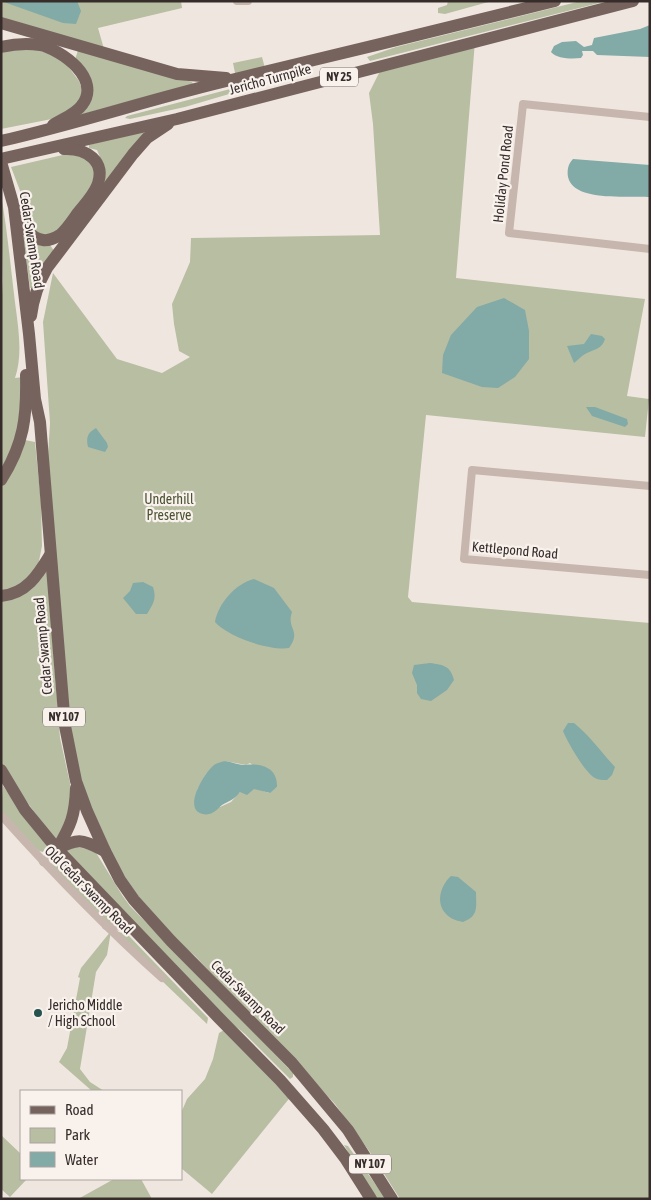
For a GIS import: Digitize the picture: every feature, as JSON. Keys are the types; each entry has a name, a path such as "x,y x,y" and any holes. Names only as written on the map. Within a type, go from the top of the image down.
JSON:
{"main road":[{"name":"Jericho Turnpike","path":"1,141 42,132 234,79 555,1"},
{"name":"Jericho Turnpike","path":"1,161 44,149 177,119 633,1"},
{"path":"1,23 177,74 234,79"},
{"path":"1,48 27,44 48,48 59,52 70,60 83,76 87,88 84,104 42,132"},
{"path":"303,63 307,84"},
{"path":"29,334 33,305 43,276 48,268 140,146 147,138 177,119"},
{"path":"14,208 29,234 43,240 52,239 64,232 96,188 99,180 98,167 94,158 77,148 44,149"},
{"name":"Cedar Swamp Road","path":"1,161 14,208 35,399 40,422 65,726 76,781 87,811 120,880 147,916 310,1083 348,1130 392,1199"},
{"path":"1,173 8,211 21,326 26,376 26,411 20,444 1,480"},
{"path":"1,596 18,592 28,585 38,574 50,555"},
{"name":"NY 107","path":"1,770 26,810 57,849 286,1086 328,1135 371,1199"},
{"path":"57,849 69,829 74,815 76,781"},
{"path":"57,849 74,840 86,842 105,851"}],"street":[{"path":"237,1 248,1"},
{"name":"Holiday Pond Road","path":"650,118 523,104 509,233 650,249"},
{"name":"Kettlepond Road","path":"650,486 472,470 464,559 650,575"},
{"name":"Old Cedar Swamp Road","path":"1,815 43,862 106,926 162,978"},
{"path":"43,862 57,849"},
{"path":"106,926 132,927"}],"green space":[{"path":"1,1 181,1 182,8 98,28 104,49 1,18"},
{"path":"448,1 492,1 445,14 438,13 438,8 447,5"},
{"path":"581,1 607,1 370,61 367,57 396,47"},
{"name":"Underhill Preserve","path":"475,41 456,278 645,299 627,396 649,399 645,437 426,415 408,597 412,602 650,623 650,1199 400,1199 372,1155 335,1104 145,906 119,868 84,791 75,758 69,714 48,456 50,423 43,322 53,273 117,359 162,373 190,357 179,351 172,304 190,262 191,238 380,235 373,124 369,93 383,65","holes":["225,761 246,765 250,763 277,787 269,793 254,788 240,792 231,802 220,807 197,790 206,774"]},
{"path":"12,49 33,49 51,54 67,65 79,81 83,92 79,104 62,117 1,129 1,53"},
{"path":"78,50 192,82 193,84 80,115 88,106 75,60"},
{"path":"262,57 266,72 236,78 233,63"},
{"path":"234,88 238,89 236,92 185,107 130,119 125,118 127,116"},
{"path":"155,126 101,191 100,157 97,150 89,148 89,145"},
{"path":"67,154 84,155 94,168 94,179 91,188 57,233 43,238 28,223 27,209 11,167"},
{"path":"1,195 19,336 19,358 15,378 23,377 16,435 1,469 1,310 3,281"},
{"path":"23,235 50,245 55,252 33,287 30,288"},
{"path":"25,440 35,442 41,502 42,546 38,566 28,581 1,593 1,487 17,461"},
{"path":"47,570 60,738 70,783 71,801 66,822 55,841 1,763 1,601"},
{"path":"3,786 48,847 43,852 39,851 1,811"},
{"path":"69,845 95,851 130,906 293,1073 293,1077 290,1079 245,1034 224,1017 66,852"},
{"path":"54,859 60,861 120,923 109,924 52,867 51,864"},
{"path":"111,931 107,955 96,972 80,1069 90,1082 102,1090 91,1090 59,1062 67,1048 81,968"},
{"path":"116,931 128,935 208,1018 207,1024 160,979"},
{"path":"224,1030 292,1095 212,1194 182,1169 182,1111 187,1099 205,1079 213,1059 219,1033"},
{"path":"1,1135 20,1153 20,1180 26,1180 10,1197 1,1189"},
{"path":"344,1145 348,1146 386,1199 375,1199"},
{"path":"112,1180 142,1180 152,1199 78,1199"}],"water":[{"path":"1,1 77,1 81,11 76,24 63,23"},
{"path":"650,25 650,57 597,55 593,51 582,51 583,55 581,58 569,58 557,56 551,52 554,46 562,42 576,41 584,47 592,45 594,38 640,29"},
{"path":"573,159 650,165 650,197 604,196 581,191 572,185 568,177 568,167"},
{"path":"504,298 525,310 529,331 529,359 515,377 498,388 482,387 442,373 443,355 451,335 477,307"},
{"path":"591,334 602,336 605,339 604,342 600,347 585,354 574,363 567,346 584,344"},
{"path":"586,407 595,407 627,419 628,424 625,427 592,416"},
{"path":"96,428 107,443 108,447 105,452 88,447 88,436"},
{"path":"254,579 274,588 292,612 291,622 294,637 289,648 271,647 250,642 229,633 215,622 220,608 229,595 247,581"},
{"path":"143,582 153,587 153,604 147,614 136,614 123,598 130,591 133,583"},
{"path":"439,664 448,669 454,680 447,690 431,701 421,699 417,693 417,685 412,673 414,665"},
{"path":"568,723 574,723 580,728 615,767 612,775 607,780 595,778 582,764 563,731"},
{"path":"225,761 267,768 275,775 277,787 270,793 254,789 247,795 240,792 213,813 199,813 195,808 194,802 198,788 215,764"},
{"path":"451,876 458,877 476,892 476,910 472,917 463,922 452,919 442,909 441,892"}],"place":[{"name":"Jericho Middle / High School","path":"38,1013"}]}
